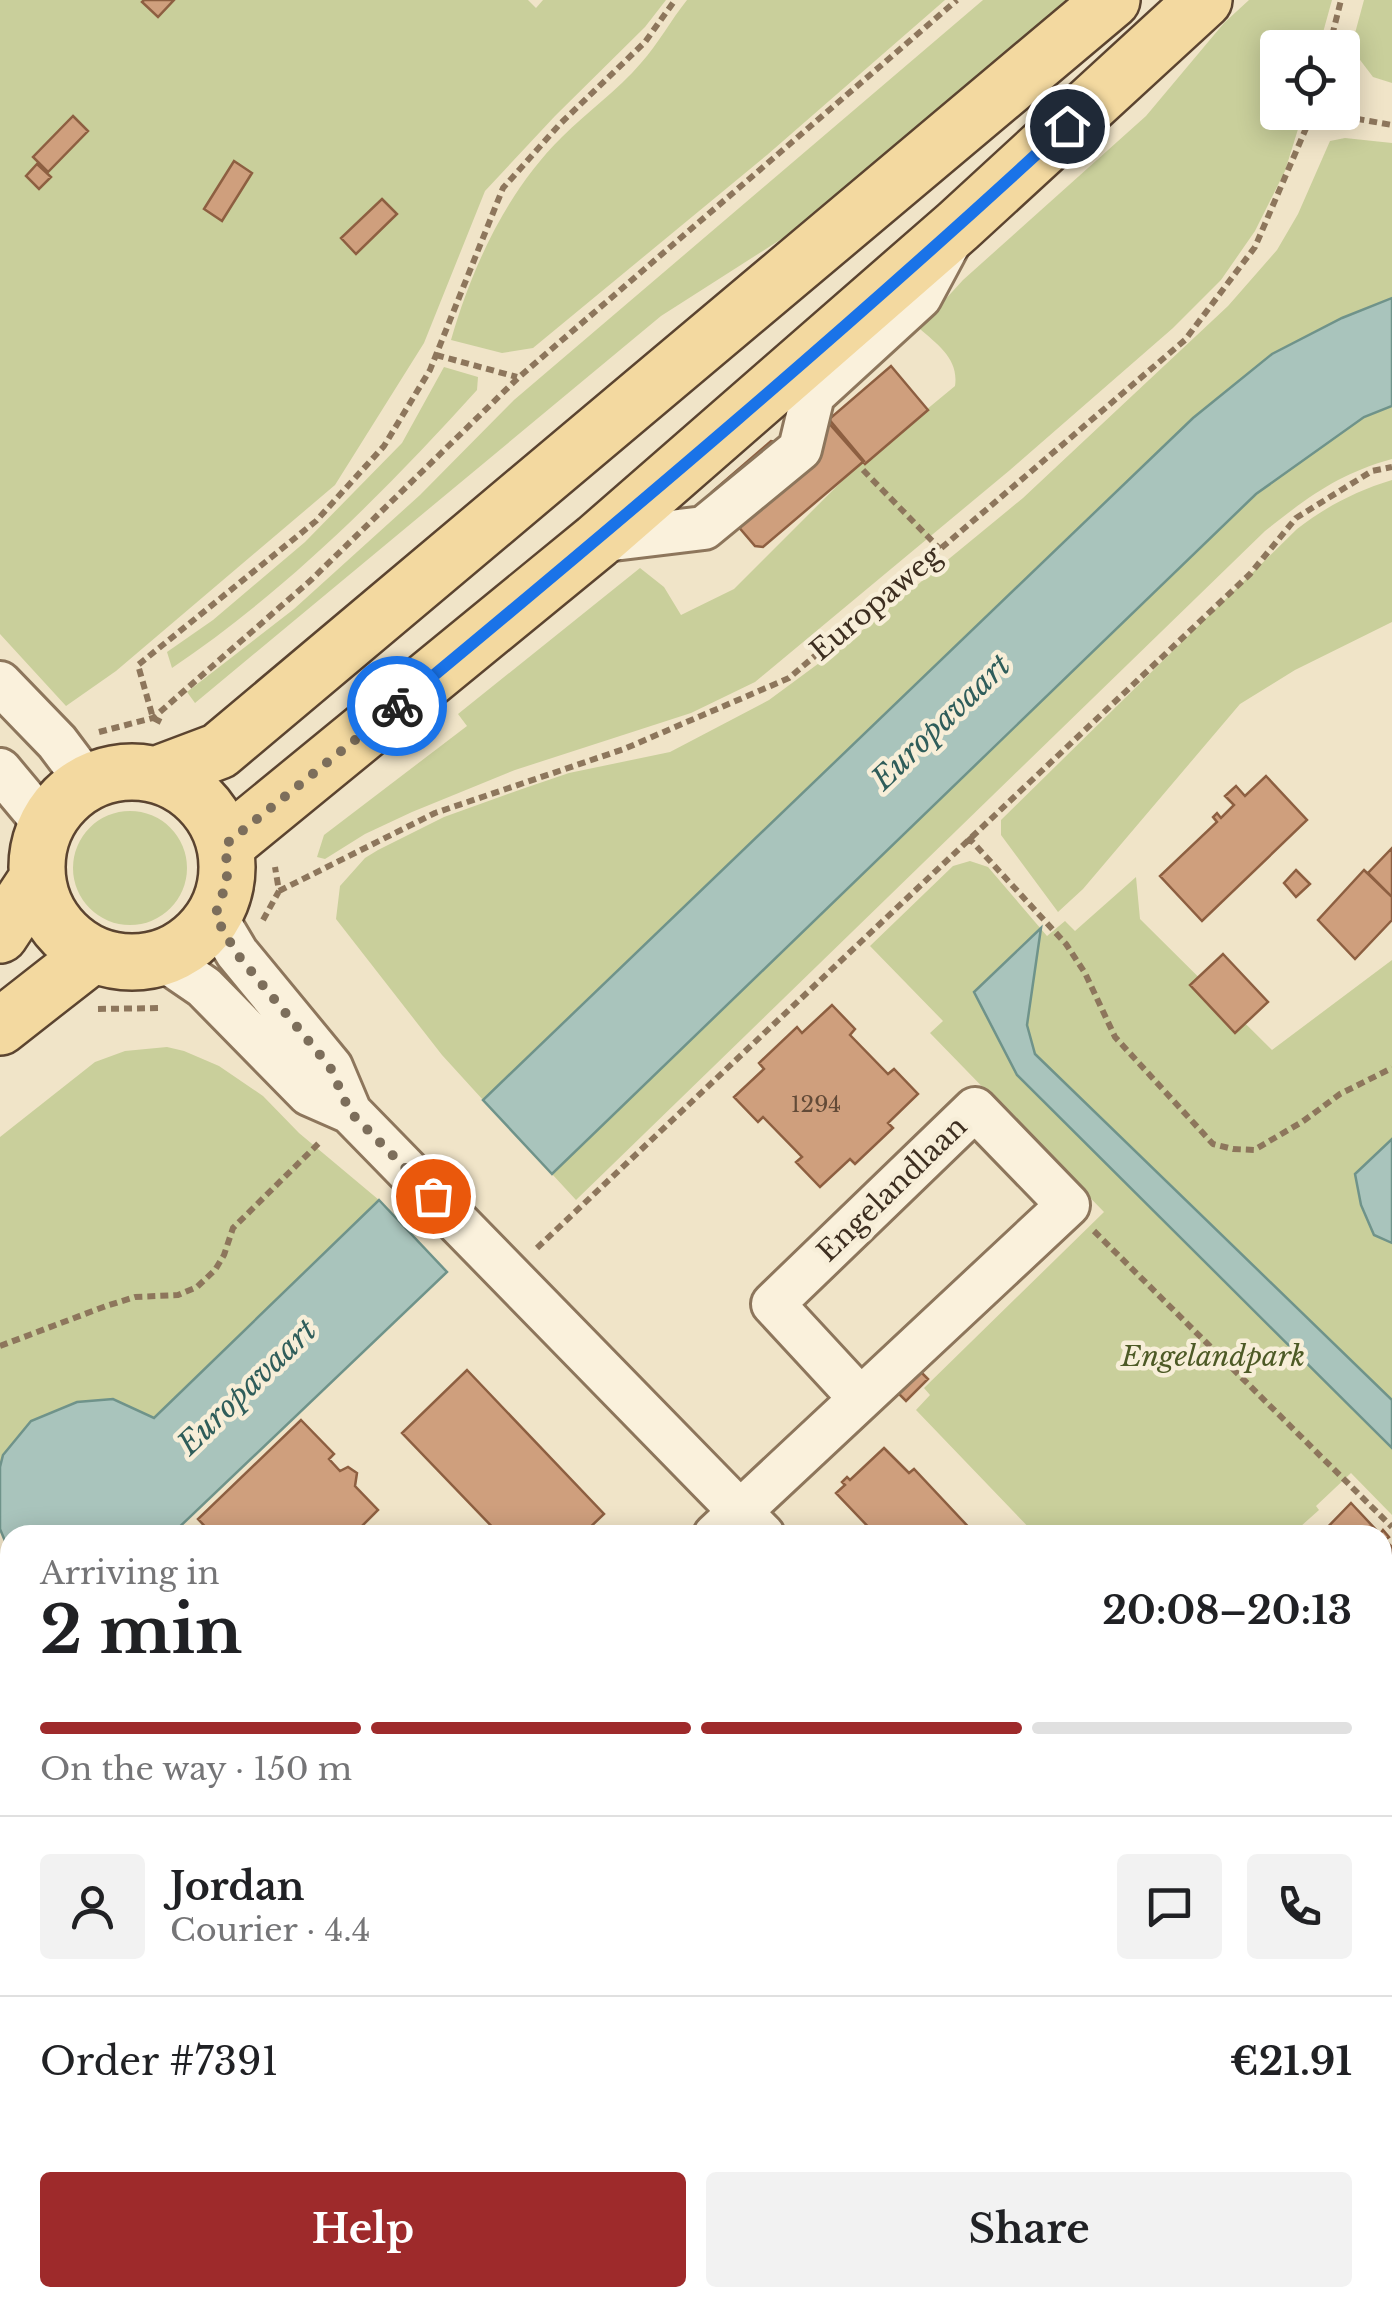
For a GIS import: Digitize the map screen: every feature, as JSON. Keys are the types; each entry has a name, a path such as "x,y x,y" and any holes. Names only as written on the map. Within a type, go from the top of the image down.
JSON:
{"main road":[{"path":"158,774 218,750 1112,0"},
{"path":"226,844 597,540 958,226 1204,0"},
{"path":"134,771 158,774 188,789 212,814 226,844 227,881 215,916 193,942 163,958 115,962 92,954 65,936 46,910 36,879 37,852 46,824 63,800 87,782 134,771"},
{"path":"0,934 36,879"},
{"path":"0,1027 92,954"}],"street":[{"path":"0,683 56,742 87,782"},
{"path":"0,770 46,824"},
{"path":"215,916 237,954 330,1067 350,1112 510,1274 738,1525"},
{"path":"163,958 204,987 309,1094 350,1112"},
{"name":"Engelandlaan","path":"859,1397 773,1304 975,1109 1068,1205"},
{"path":"742,1525 859,1397 1068,1205"}],"path":[{"path":"675,0 646,42 560,124 503,188 430,370 384,446 316,521 138,665 153,718 311,580 518,378 957,0"},
{"path":"1334,30 1341,0"},
{"path":"1360,120 1392,125"},
{"name":"Europaweg","path":"279,891 435,814 624,749 789,678 1186,340 1255,247 1308,130"},
{"path":"436,355 518,378"},
{"path":"510,1274 1250,574 1296,518 1372,471 1392,466"},
{"path":"864,470 940,549"},
{"path":"968,837 1066,944 1086,973 1115,1037 1214,1144 1233,1150 1254,1150 1340,1094 1392,1068"},
{"path":"0,1346 106,1306 136,1297 178,1295 196,1287 224,1256 232,1228 350,1112"},
{"path":"1068,1205 1391,1525"}],"green space":[{"path":"0,0 528,0 536,8 543,0 666,0 645,27 485,191 424,343 335,485 116,671 66,706 0,634"},
{"path":"687,0 945,0 767,155 533,348 502,353 451,340 481,258 524,181 562,137 641,63"},
{"path":"983,0 1069,0 783,238 661,316 195,703 187,692 294,609 420,495 514,400"},
{"path":"1249,0 1332,0 1324,30 1260,30 1260,130 1298,130 1285,171 1255,231 1221,280 1173,328 1010,470 755,682 691,713 515,770 365,834 325,859 317,857 324,835 467,726 458,714 640,568 664,587 681,615 734,589 851,472 955,386 950,360 919,328 963,280 1146,116 1224,23"},
{"path":"1364,0 1392,0 1392,83 1373,77 1360,60 1360,30 1356,30"},
{"path":"1345,138 1392,143 1392,298 1342,318 1272,354 1193,418 483,1100 442,1055 336,919 340,886 365,858 444,817 522,789 569,773 670,752 769,700 849,641 1023,498 1228,306 1277,250 1298,214 1330,141"},
{"path":"444,367 478,377 477,390 406,466 295,573 172,668 167,652 213,620 305,542 402,443"},
{"path":"1392,406 1392,459 1324,488 1265,531 576,1200 552,1174 1256,494 1364,417"},
{"path":"1392,480 1392,622 1295,670 1240,704 1083,889 1058,912 1001,835 1001,820 1297,529 1342,500"},
{"path":"130,811 152,815 171,827 183,846 187,868 183,890 171,909 152,921 130,925 108,921 89,909 77,890 73,868 77,846 89,827 108,815"},
{"name":"Engelandpark","path":"970,861 988,867 1047,936 1065,921 1075,931 1136,877 1140,919 1272,1050 1392,960 1392,1515 1351,1473 1302,1525 1026,1525 916,1410 930,1395 924,1388 1104,1212 930,1033 943,1021 870,946 953,866"},
{"path":"167,1047 219,1066 263,1096 299,1133 379,1200 154,1418 113,1399 3,1455 0,1467 0,1137 95,1062 125,1051"}],"water":[{"name":"Europavaart","path":"1392,298 1392,406 1364,417 1256,494 552,1174 483,1100 1193,418 1272,354 1342,318"},
{"path":"1041,928 1027,1025 1035,1054 1392,1400 1392,1448 1017,1075 974,992"},
{"path":"1392,1139 1392,1243 1374,1235 1361,1205 1355,1174"},
{"name":"Europavaart","path":"379,1200 447,1272 181,1525 0,1525 3,1455 31,1421 77,1402 113,1399 154,1418"}],"building":[{"path":"144,0 174,0 158,17"},
{"path":"73,116 88,131 48,172 33,157"},
{"path":"234,161 252,173 222,221 204,209"},
{"path":"37,164 51,177 39,189 26,176"},
{"path":"382,199 397,214 356,254 341,238"},
{"path":"891,366 928,410 865,464 827,421"},
{"path":"828,418 864,461 763,547 755,546 712,492 771,441 777,442"},
{"path":"1266,776 1307,820 1202,921 1160,876 1217,822 1213,817 1217,813 1221,818 1234,805 1225,796 1236,786 1245,796"},
{"path":"1392,848 1392,897 1368,873"},
{"path":"1296,870 1310,884 1296,897 1284,883"},
{"path":"1364,870 1392,897 1392,920 1355,959 1318,920"},
{"path":"1223,954 1268,1002 1235,1033 1190,985"},
{"path":"832,1005 855,1029 850,1035 888,1074 894,1069 918,1094 888,1123 893,1128 855,1164 850,1159 820,1187 796,1162 802,1157 763,1117 758,1122 734,1097 764,1069 759,1063 797,1027 802,1033"},
{"path":"912,1363 928,1379 906,1401 890,1385"},
{"path":"467,1370 604,1514 592,1525 490,1525 402,1433"},
{"path":"301,1420 334,1454 329,1459 340,1471 348,1467 357,1473 355,1486 378,1510 363,1525 204,1525 198,1519"},
{"path":"884,1448 909,1473 914,1469 967,1525 866,1525 836,1493 847,1477 850,1480"},
{"path":"1351,1503 1372,1525 1330,1525"}],"way so far":[{"path":"397,706 226,844 227,881 215,916 237,954 330,1067 350,1112 433,1196"}],"route":[{"path":"397,706 597,540 1067,126"}]}
